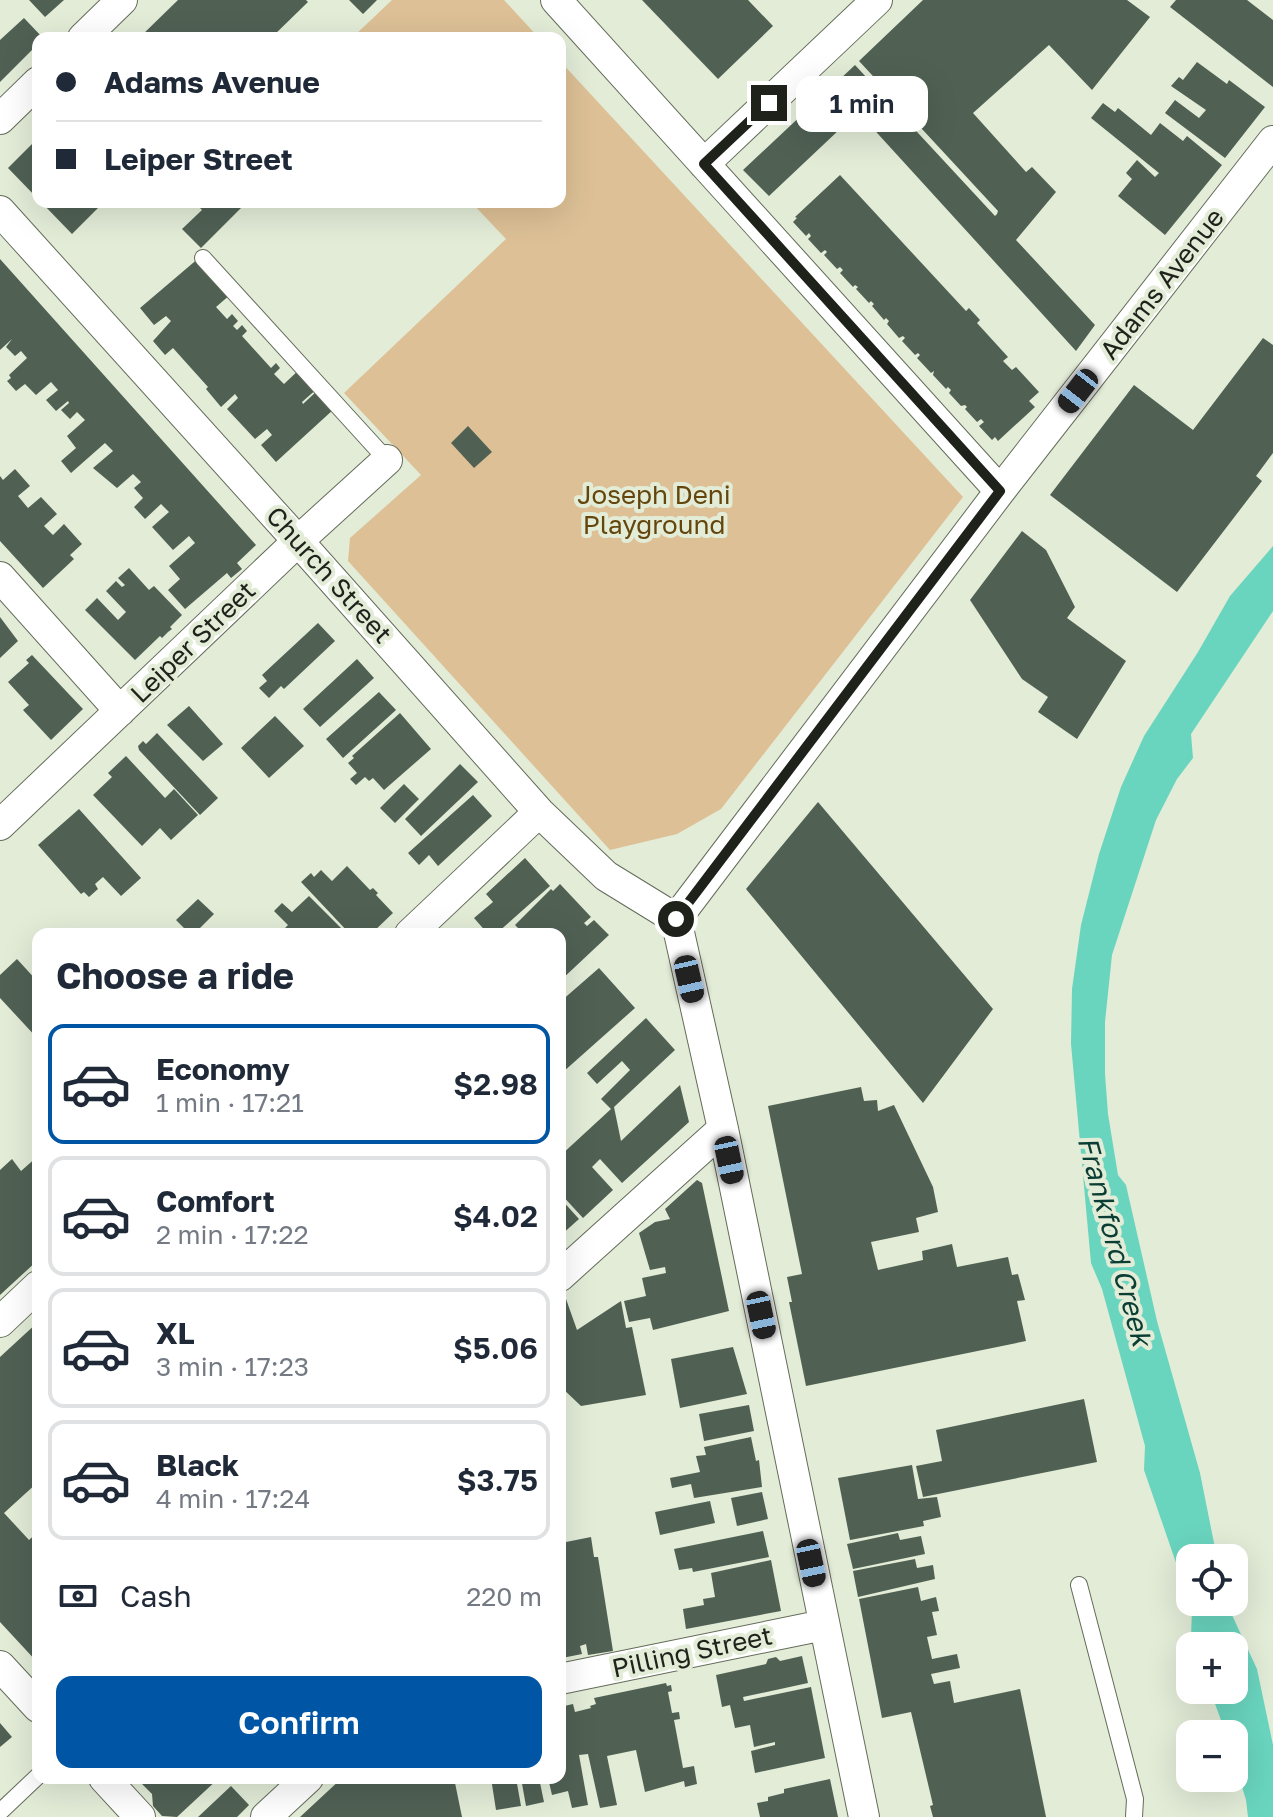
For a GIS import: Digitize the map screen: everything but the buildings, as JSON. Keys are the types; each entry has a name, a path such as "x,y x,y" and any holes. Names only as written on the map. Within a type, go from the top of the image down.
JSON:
{"street":[{"path":"89,32 122,0"},
{"path":"556,0 1000,491"},
{"path":"704,164 877,0"},
{"path":"0,119 32,88"},
{"name":"Adams Avenue","path":"676,919 1000,491 1273,141"},
{"name":"Church Street","path":"0,211 539,812 606,876 676,919"},
{"name":"Leiper Street","path":"0,825 387,460"},
{"path":"0,577 120,711"},
{"path":"416,928 539,812"},
{"path":"676,919 723,1129 864,1817"},
{"path":"566,1271 723,1129"},
{"path":"0,1322 32,1292"},
{"name":"Pilling Street","path":"566,1678 824,1625"},
{"path":"0,1666 32,1701"},
{"path":"110,1784 140,1817"},
{"path":"266,1817 302,1784"}],"lane":[{"path":"203,258 387,460"},
{"path":"1079,1585 1135,1799 1134,1817"},
{"path":"0,1812 32,1782"}],"green space":[{"path":"392,0 504,0 533,32 358,32"},
{"name":"Joseph Deni Playground","path":"566,67 963,497 721,809 677,834 610,850 348,561 350,538 421,475 344,393 506,239 477,208 566,208"}],"water":[{"name":"Frankford Creek","path":"1273,546 1273,611 1191,734 1193,758 1177,779 1156,820 1112,955 1105,1022 1108,1114 1118,1175 1126,1185 1157,1321 1200,1473 1214,1544 1176,1544 1176,1563 1144,1470 1145,1446 1102,1289 1091,1263 1071,1044 1072,989 1081,925 1099,854 1121,787 1144,736 1230,596"},
{"path":"1192,1616 1232,1616 1240,1632 1191,1632"},
{"path":"1248,1650 1257,1669 1273,1745 1273,1817 1248,1817 1244,1792 1248,1792 1248,1720 1221,1720 1215,1704 1248,1704"}],"route":[{"path":"676,919 1000,491 704,164 769,103"}]}
